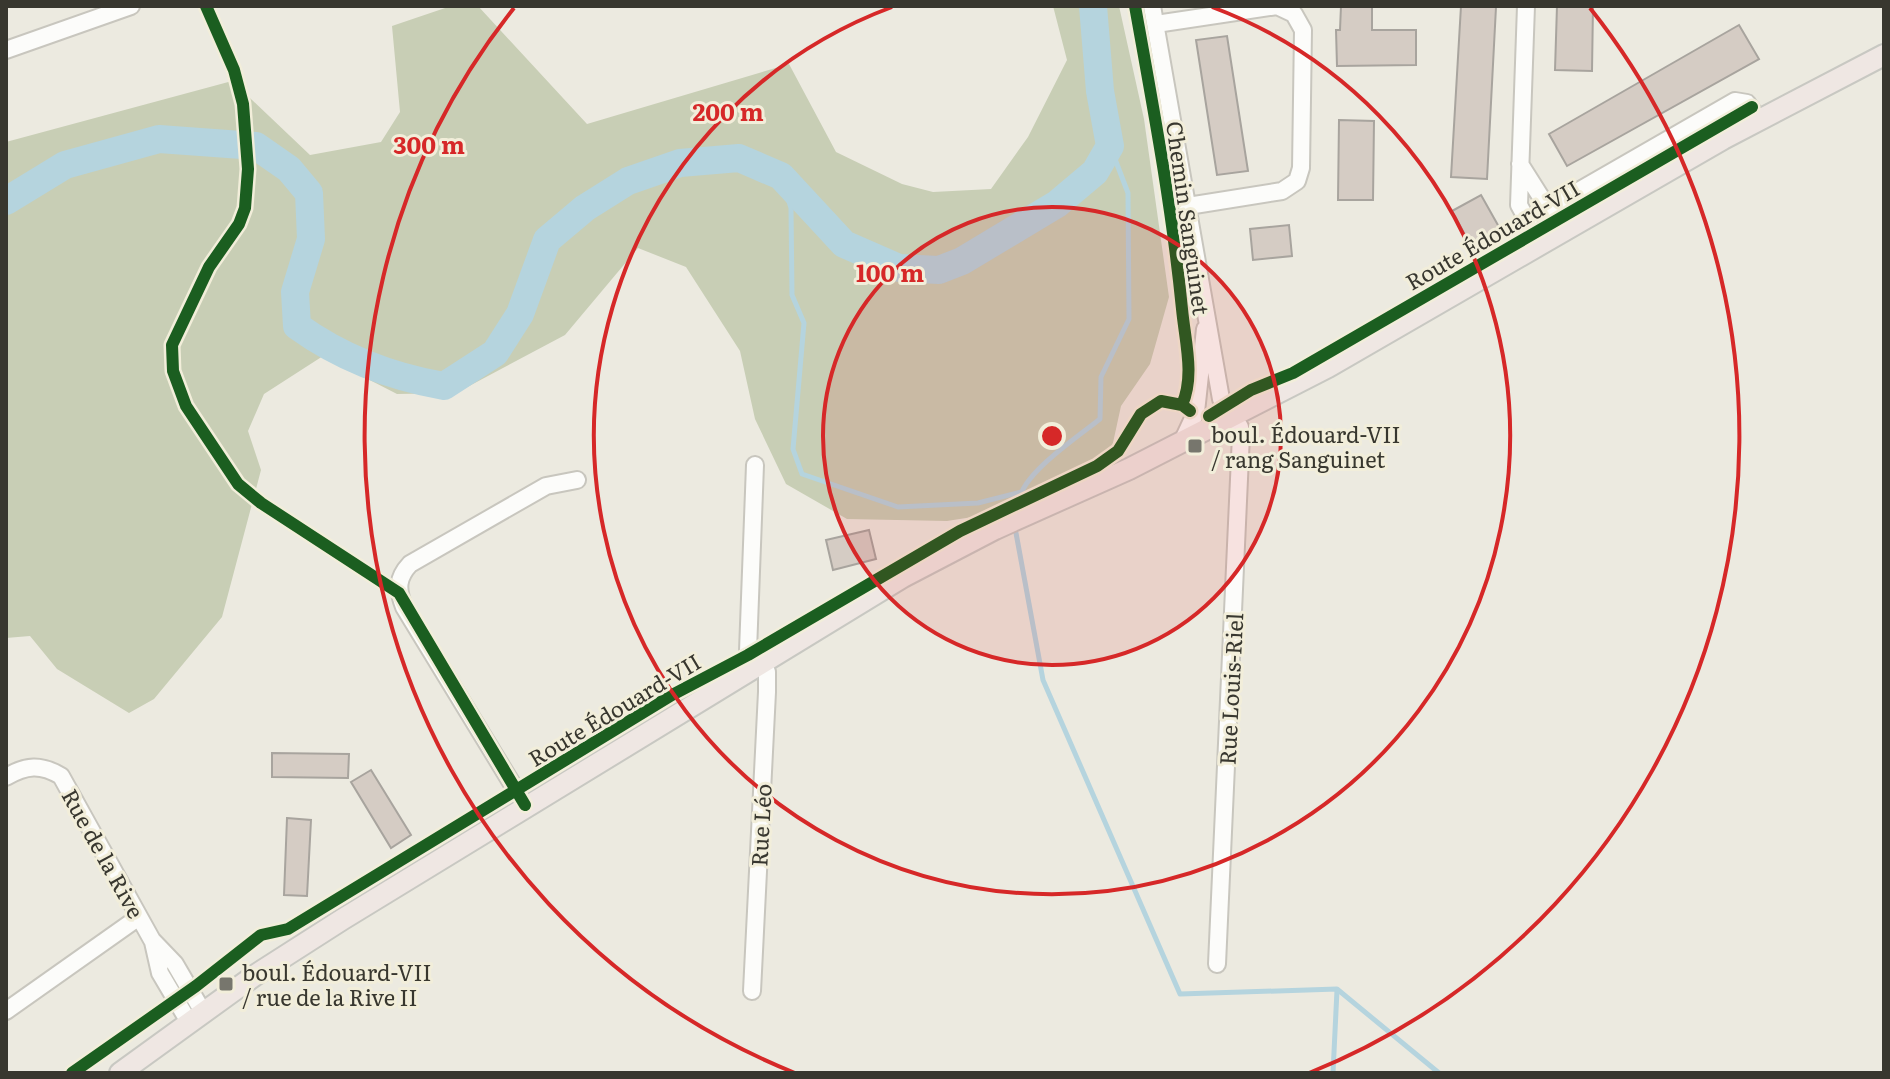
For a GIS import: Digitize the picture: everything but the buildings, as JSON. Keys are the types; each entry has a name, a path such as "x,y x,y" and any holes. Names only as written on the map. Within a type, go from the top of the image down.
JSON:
{"main road":[{"name":"Route Édouard-VII","path":"120,1073 286,955 525,805 941,556 1181,442 1328,367 1759,120 1884,55"}],"street":[{"path":"6,50 131,6"},
{"name":"Chemin Sanguinet","path":"1152,6 1221,399 1231,416"},
{"path":"1156,24 1277,6 1294,14 1303,30 1301,168 1297,181 1282,191 1188,206"},
{"path":"1526,6 1519,205 1541,245"},
{"path":"1549,208 1735,101 1747,103 1759,120"},
{"path":"1520,164 1563,232"},
{"path":"1181,442 1196,412 1207,320"},
{"name":"Rue Louis-Riel","path":"1217,964 1241,446 1240,427 1231,416"},
{"name":"Rue Léo","path":"752,991 768,680 748,651 755,465"},
{"path":"525,805 404,607 399,593 400,575 410,564 546,486 577,480"},
{"name":"Rue de la Rive","path":"6,777 22,767 46,767 61,776 152,940 160,973 196,1017"},
{"path":"6,1011 139,917"}],"green space":[{"path":"451,6 478,6 587,124 789,64 836,152 902,184 933,192 991,189 1028,137 1067,60 1053,6 1119,6 1144,119 1169,297 1150,364 1121,406 1111,452 1030,503 998,513 947,521 847,519 786,484 755,419 740,351 686,267 638,248 565,335 456,393 397,394 323,356 264,394 248,431 261,470 222,617 154,699 129,713 57,669 30,636 6,638 6,142 232,81 310,155 381,142 400,112 392,26"}],"waterway":[{"path":"6,201 65,165 159,139 256,146 289,169 309,193 311,239 295,292 297,326 367,364 444,386 495,353 520,314 547,240 585,208 628,181 680,163 739,158 781,176 844,244 899,268 939,270 962,261 1057,204 1095,172 1110,146 1100,91 1093,6"},
{"path":"1020,499 1023,489 1041,467 1100,419 1101,377 1129,319 1128,193 1110,146"},
{"path":"781,176 791,208 792,295 804,323 793,449 802,474 898,507 978,503 1021,492"},
{"path":"1016,533 1043,680 1180,994 1337,989 1439,1073"},
{"path":"1333,1073 1337,990"}],"cycle path":[{"path":"206,6 234,70 243,104 248,169 245,208 239,224 209,267 172,345 173,371 186,406 238,484 261,503 399,593 525,805"},
{"path":"1135,6 1167,195 1187,346 1188,382 1182,405 1190,411"},
{"path":"1209,416 1251,390 1293,373 1752,107"},
{"path":"72,1073 196,986 261,935 288,929 672,695 748,655 960,531 1097,466 1118,451 1141,414 1161,401 1182,405"}],"place":[{"name":"boul. Édouard-VII / rang Sanguinet","path":"1195,446"},
{"name":"boul. Édouard-VII / rue de la Rive II","path":"226,984"}]}
